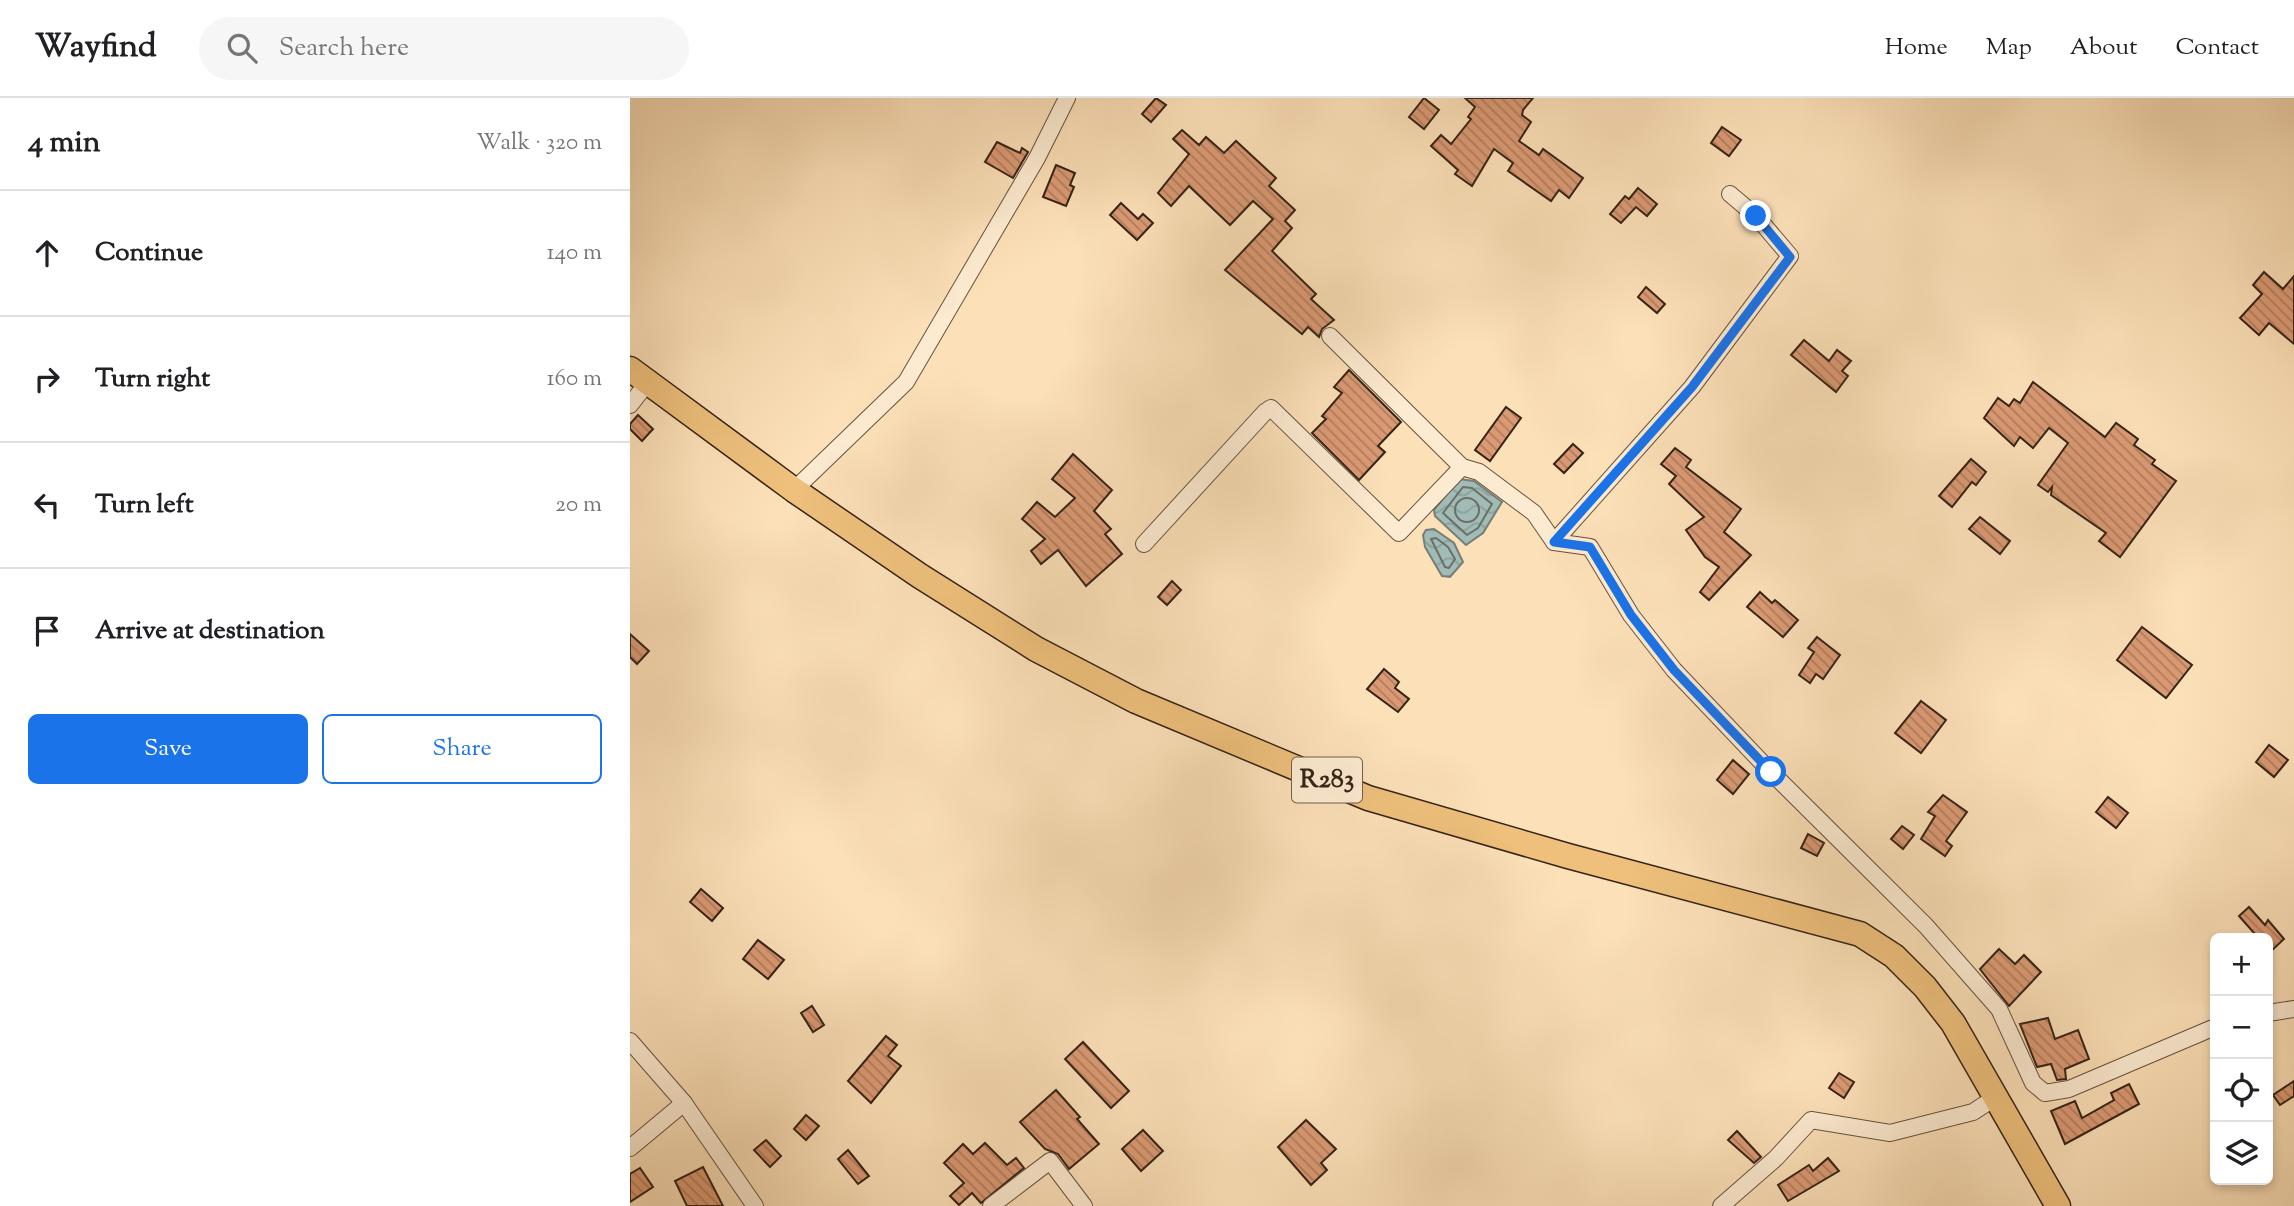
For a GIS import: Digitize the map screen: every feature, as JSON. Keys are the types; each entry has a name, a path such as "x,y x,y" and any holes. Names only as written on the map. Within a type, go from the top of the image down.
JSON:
{"main road":[{"name":"R283","path":"639,376 794,489 920,576 1036,649 1136,701 1355,792 1568,856 1860,934 1894,956 1925,987 1953,1023 2058,1206"}],"street":[{"path":"794,489 906,382 1037,158 1067,98"},
{"path":"1554,542 1692,387 1790,257 1756,216 1730,194"},
{"path":"1330,336 1462,467 1479,472 1534,513 1554,542 1590,547 1631,615 1674,670 1771,772 1926,926 1999,1009 2033,1083 2045,1093 2068,1089 2210,1029"},
{"path":"630,405 639,376"},
{"path":"1144,544 1271,408 1399,533 1405,530 1462,467"},
{"path":"2273,1012 2294,1009"},
{"path":"630,1041 684,1103 755,1206"},
{"path":"1721,1206 1776,1158 1811,1120 1890,1133 1973,1112 1996,1097"},
{"path":"630,1148 684,1103"},
{"path":"991,1206 1050,1161 1084,1206"}],"water":[{"path":"1459,479 1474,481 1502,502 1483,533 1466,545 1435,516 1434,510"},
{"path":"1434,529 1454,543 1463,562 1450,577 1442,576 1425,547 1423,535 1426,530"}],"building":[{"path":"1156,98 1166,105 1151,122 1142,114"},
{"path":"1424,98 1439,110 1424,129 1409,117"},
{"path":"1465,98 1533,98 1523,110 1522,115 1531,122 1519,141 1539,155 1543,149 1583,178 1569,198 1559,190 1551,201 1508,171 1513,163 1494,149 1472,186 1455,174 1458,170 1431,146 1441,135 1451,144 1471,119 1468,117 1475,107"},
{"path":"1722,127 1741,140 1729,156 1711,143"},
{"path":"1182,130 1199,145 1206,137 1224,153 1236,141 1276,178 1269,186 1295,210 1285,221 1292,228 1272,251 1316,294 1311,299 1334,320 1322,329 1319,337 1308,327 1302,334 1225,270 1273,219 1253,201 1230,225 1189,186 1171,206 1158,193 1189,154 1173,139"},
{"path":"997,142 1020,153 1022,148 1028,152 1013,178 985,162"},
{"path":"1056,165 1075,173 1070,185 1074,187 1066,206 1043,197"},
{"path":"1638,188 1657,204 1647,216 1636,207 1621,223 1610,214 1625,196 1629,199"},
{"path":"1121,203 1138,219 1143,214 1153,223 1137,240 1110,215"},
{"path":"2264,272 2283,289 2294,276 2294,344 2269,323 2259,335 2240,318 2262,294 2253,285"},
{"path":"1646,287 1665,304 1657,313 1638,297"},
{"path":"1804,340 1829,361 1837,350 1851,361 1842,371 1848,376 1836,392 1791,355"},
{"path":"1349,370 1401,422 1378,446 1385,452 1359,480 1312,433 1326,419 1322,416 1342,393 1334,387"},
{"path":"2033,382 2105,437 2116,423 2138,439 2134,445 2155,460 2152,464 2176,481 2120,557 2099,541 2106,533 2051,495 2052,487 2048,492 2038,485 2068,443 2049,428 2033,448 2020,437 2014,446 1984,418 1998,398 2009,406 2014,399 2020,403"},
{"path":"1506,407 1521,418 1490,461 1475,450"},
{"path":"638,415 653,429 642,441 630,429 630,424"},
{"path":"1573,444 1583,453 1564,473 1554,464"},
{"path":"1675,448 1691,460 1686,467 1741,509 1724,532 1751,555 1709,600 1700,592 1719,567 1705,557 1686,530 1704,517 1669,484 1676,476 1661,464"},
{"path":"1073,454 1112,490 1094,511 1111,529 1105,534 1122,554 1086,586 1058,550 1041,564 1031,551 1045,539 1022,519 1037,502 1055,517 1075,498 1052,479"},
{"path":"1971,459 1986,472 1976,485 1972,482 1952,507 1939,496"},
{"path":"1980,517 2010,541 2000,554 1969,529"},
{"path":"1172,581 1181,590 1167,605 1158,597"},
{"path":"1760,592 1772,603 1775,600 1798,620 1783,637 1747,607"},
{"path":"2142,627 2192,665 2166,698 2117,660"},
{"path":"630,634 649,651 637,664 630,657"},
{"path":"1817,637 1840,655 1823,679 1816,674 1810,683 1799,675 1814,652 1808,648"},
{"path":"1384,669 1399,682 1395,688 1409,699 1398,712 1367,689"},
{"path":"1921,701 1946,720 1921,753 1895,733"},
{"path":"2269,745 2288,760 2274,777 2256,762"},
{"path":"1733,760 1749,774 1733,794 1717,780"},
{"path":"1943,795 1967,812 1946,841 1952,846 1945,856 1921,839 1935,816 1928,812"},
{"path":"2108,797 2128,813 2116,828 2096,812"},
{"path":"1902,826 1914,835 1903,849 1891,839"},
{"path":"1808,834 1824,843 1817,856 1801,848"},
{"path":"701,889 723,908 712,921 690,902"},
{"path":"2249,907 2265,925 2268,920 2284,939 2273,949 2273,933 2254,933 2239,916"},
{"path":"758,940 784,960 768,979 743,959"},
{"path":"1999,949 2015,964 2024,955 2041,972 2009,1006 1980,969"},
{"path":"812,1006 824,1025 813,1032 801,1013"},
{"path":"2048,1018 2055,1039 2078,1030 2089,1059 2065,1069 2066,1079 2057,1080 2051,1064 2037,1067 2020,1024"},
{"path":"886,1036 897,1045 888,1056 901,1066 871,1103 848,1081"},
{"path":"1083,1042 1129,1091 1111,1108 1065,1059"},
{"path":"1839,1073 1854,1082 1844,1098 1829,1088"},
{"path":"2294,1081 2294,1096 2280,1105 2273,1095"},
{"path":"2129,1084 2139,1104 2065,1144 2051,1111 2075,1101 2082,1118 2114,1100 2111,1093"},
{"path":"1056,1090 1099,1144 1069,1169 1058,1154 1045,1149 1020,1122"},
{"path":"806,1115 819,1126 806,1140 794,1129"},
{"path":"1306,1120 1336,1149 1321,1163 1327,1170 1311,1185 1278,1147"},
{"path":"1143,1130 1163,1151 1141,1171 1122,1149"},
{"path":"1737,1131 1761,1157 1754,1163 1728,1140"},
{"path":"766,1140 781,1156 770,1167 754,1150"},
{"path":"985,1143 1007,1165 1016,1158 1024,1168 981,1203 972,1193 959,1205 950,1196 964,1183 944,1163 963,1144 973,1154"},
{"path":"848,1150 869,1176 858,1184 838,1159"},
{"path":"1828,1158 1839,1171 1788,1201 1778,1185 1809,1165 1813,1171"},
{"path":"703,1167 723,1206 687,1206 675,1181"},
{"path":"640,1168 653,1187 630,1202 630,1174"}],"route":[{"path":"1756,216 1790,257 1692,387 1554,542 1590,547 1631,615 1674,670 1771,772"}]}
